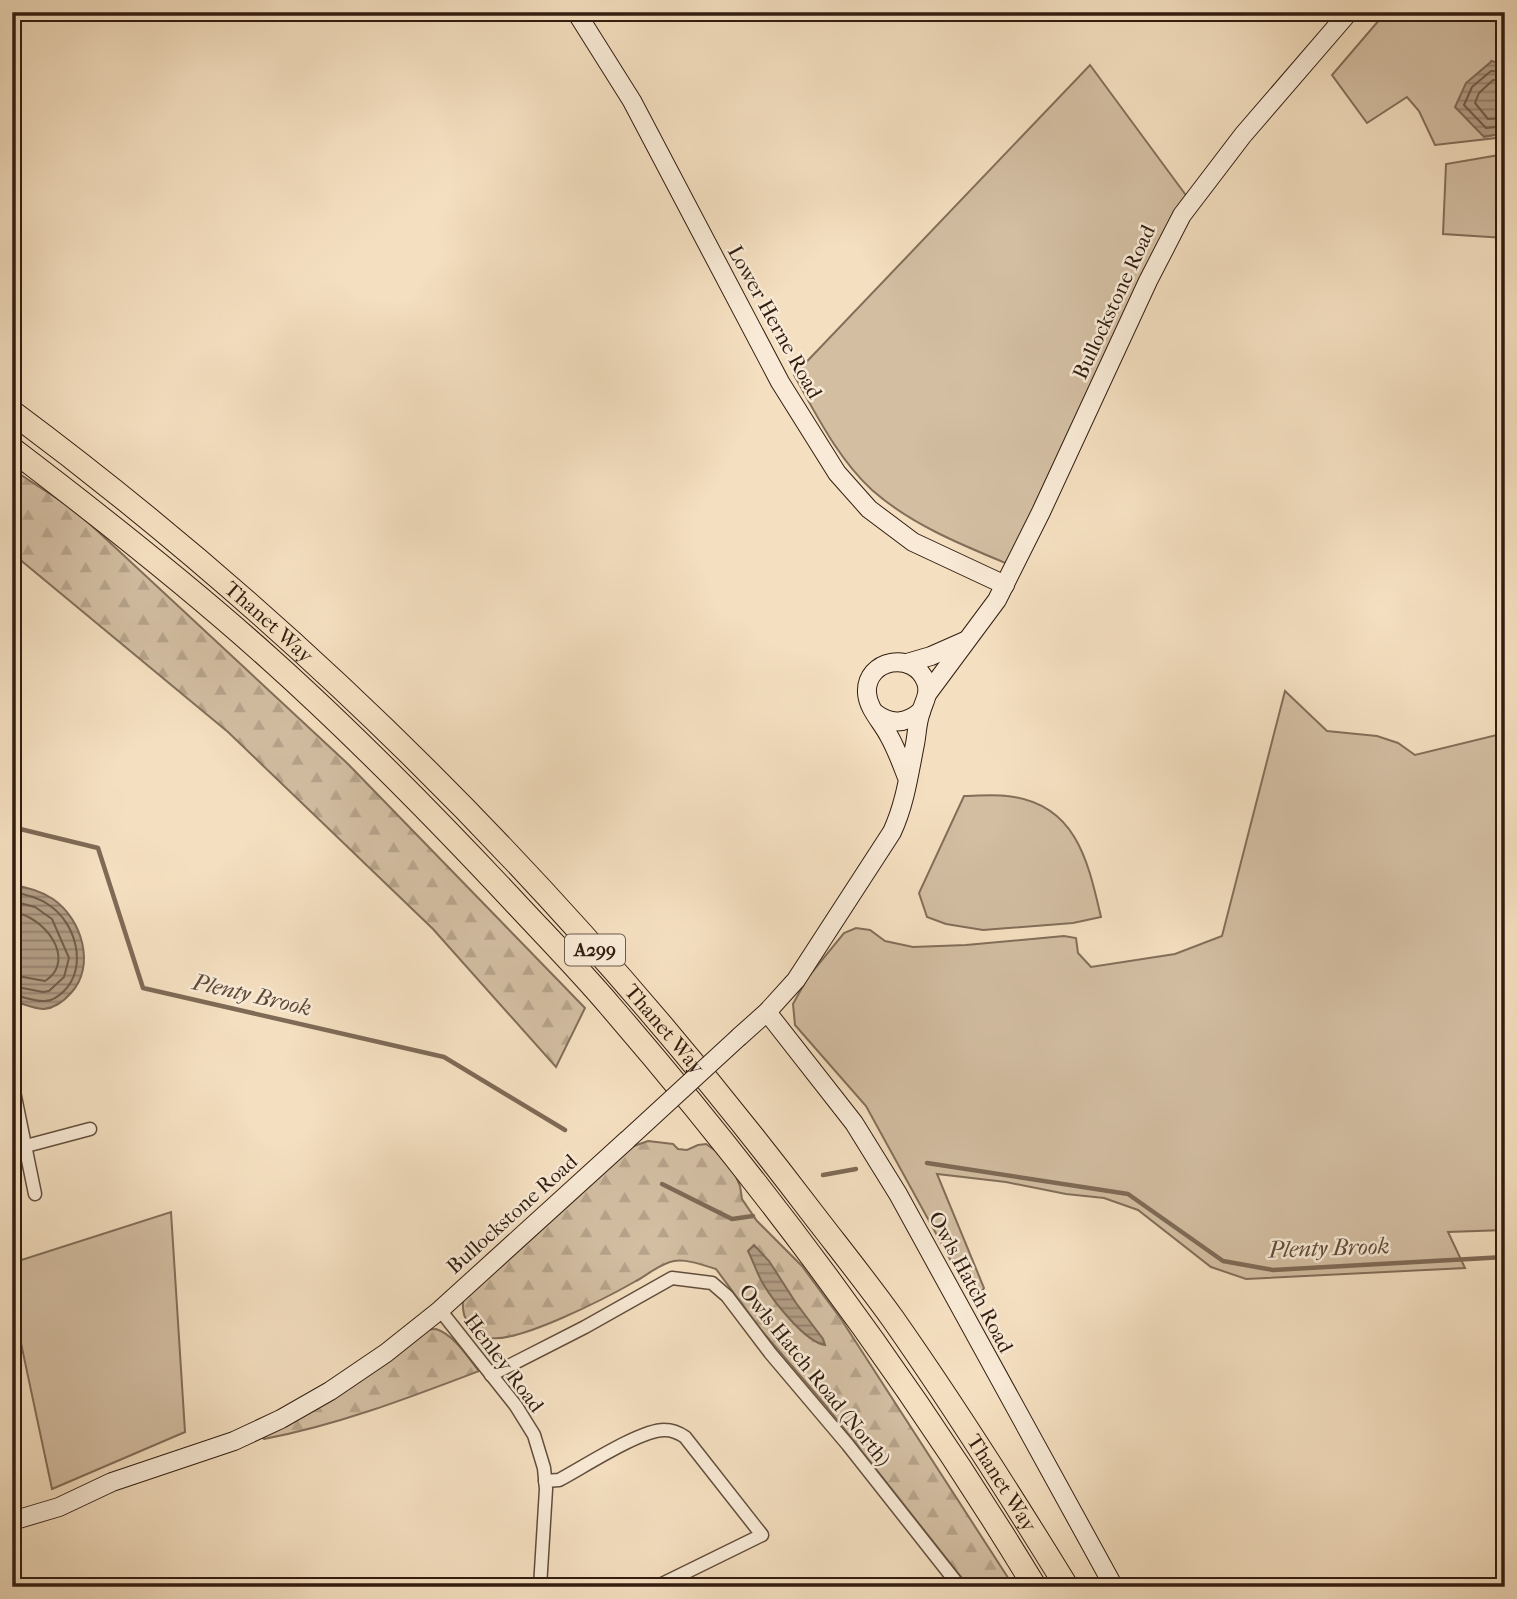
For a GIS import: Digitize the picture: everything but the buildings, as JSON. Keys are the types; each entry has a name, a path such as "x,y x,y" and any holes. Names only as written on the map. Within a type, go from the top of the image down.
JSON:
{"highway":[{"name":"Thanet Way","path":"12,412 197,558 308,658 491,837 620,977 747,1127 892,1318 1067,1587"},
{"name":"Thanet Way","path":"12,449 191,590 350,733 472,857 609,1005 726,1145 869,1333 983,1501 1035,1587"}],"street":[{"name":"Lower Herne Road","path":"576,12 632,101 780,382 837,473 869,509 913,542 1005,585"},
{"name":"Bullockstone Road","path":"12,1521 59,1507 112,1482 234,1441 281,1419 330,1391 386,1353 440,1310 627,1140 767,1012 796,980 900,815 921,711 928,693 988,615 1005,585 1181,215 1236,144 1349,12"},
{"name":"Bullockstone Road","path":"908,780 898,752 867,695 872,675 887,663 906,663 931,656 967,640"},
{"path":"906,663 922,674 928,693"},
{"path":"875,713 893,722 913,718 921,711"},
{"name":"Owls Hatch Road","path":"767,1012 854,1123 898,1194 1114,1587"},
{"path":"12,1082 16,1118 26,1146 35,1194"},
{"path":"26,1146 90,1129"},
{"name":"Owls Hatch Road (North)","path":"491,1375 672,1278 712,1283 727,1296 960,1587"},
{"name":"Henley Road","path":"440,1310 516,1406 534,1435 545,1481 540,1587"},
{"path":"545,1481 559,1480 646,1434 666,1430 678,1432 685,1437 762,1535 656,1587"}],"green space":[{"path":"1386,12 1505,12 1505,66 1491,61 1484,136 1505,133 1505,137 1435,145 1419,111 1407,97 1367,123 1332,75"},
{"path":"1090,65 1188,198 1008,564 920,523 872,490 838,450 794,375"},
{"path":"1505,154 1505,238 1443,234 1446,164"},
{"path":"12,469 76,511 348,764 585,1008 556,1067 433,929 228,732 12,553"},
{"path":"1285,691 1327,731 1377,736 1398,743 1415,755 1505,733 1505,1230 1448,1232 1465,1268 1246,1279 1211,1267 1138,1210 1104,1198 937,1174 984,1288 978,1296 967,1290 866,1106 795,1025 793,1004 808,977 844,933 856,928 870,930 885,941 913,947 1064,936 1076,938 1078,953 1091,967 1175,954 1222,936"},
{"path":"1002,795 1030,801 1049,810 1064,823 1084,856 1101,917 1073,923 983,930 946,924 927,917 919,893 964,796"},
{"path":"648,1141 673,1144 678,1149 687,1150 706,1144 716,1151 735,1174 742,1199 757,1221 802,1266 841,1319 1014,1587 969,1587 826,1406 762,1331 716,1269 690,1262 669,1262 586,1307 543,1326 505,1337 491,1338 472,1328 464,1315 463,1299 631,1147"},
{"path":"171,1212 185,1432 52,1489 12,1301 12,1263"},
{"path":"436,1329 454,1341 479,1371 346,1418 264,1439 261,1435 424,1330"}],"water":[{"path":"1492,61 1505,66 1505,133 1484,137 1455,107 1466,83"},
{"path":"12,885 34,890 53,899 72,918 78,930 84,957 79,982 71,993 52,1007 40,1009 12,1001"},
{"path":"754,1245 769,1261 825,1345 799,1329 774,1299 762,1282 748,1251"}],"waterway":[{"name":"Plenty Brook","path":"12,827 98,848 143,988 444,1057 565,1130"},
{"name":"Plenty Brook","path":"927,1163 1128,1194 1223,1261 1273,1270 1505,1257"},
{"name":"Plenty Brook","path":"823,1175 856,1169"},
{"name":"Plenty Brook","path":"662,1184 732,1219 753,1216"}]}
